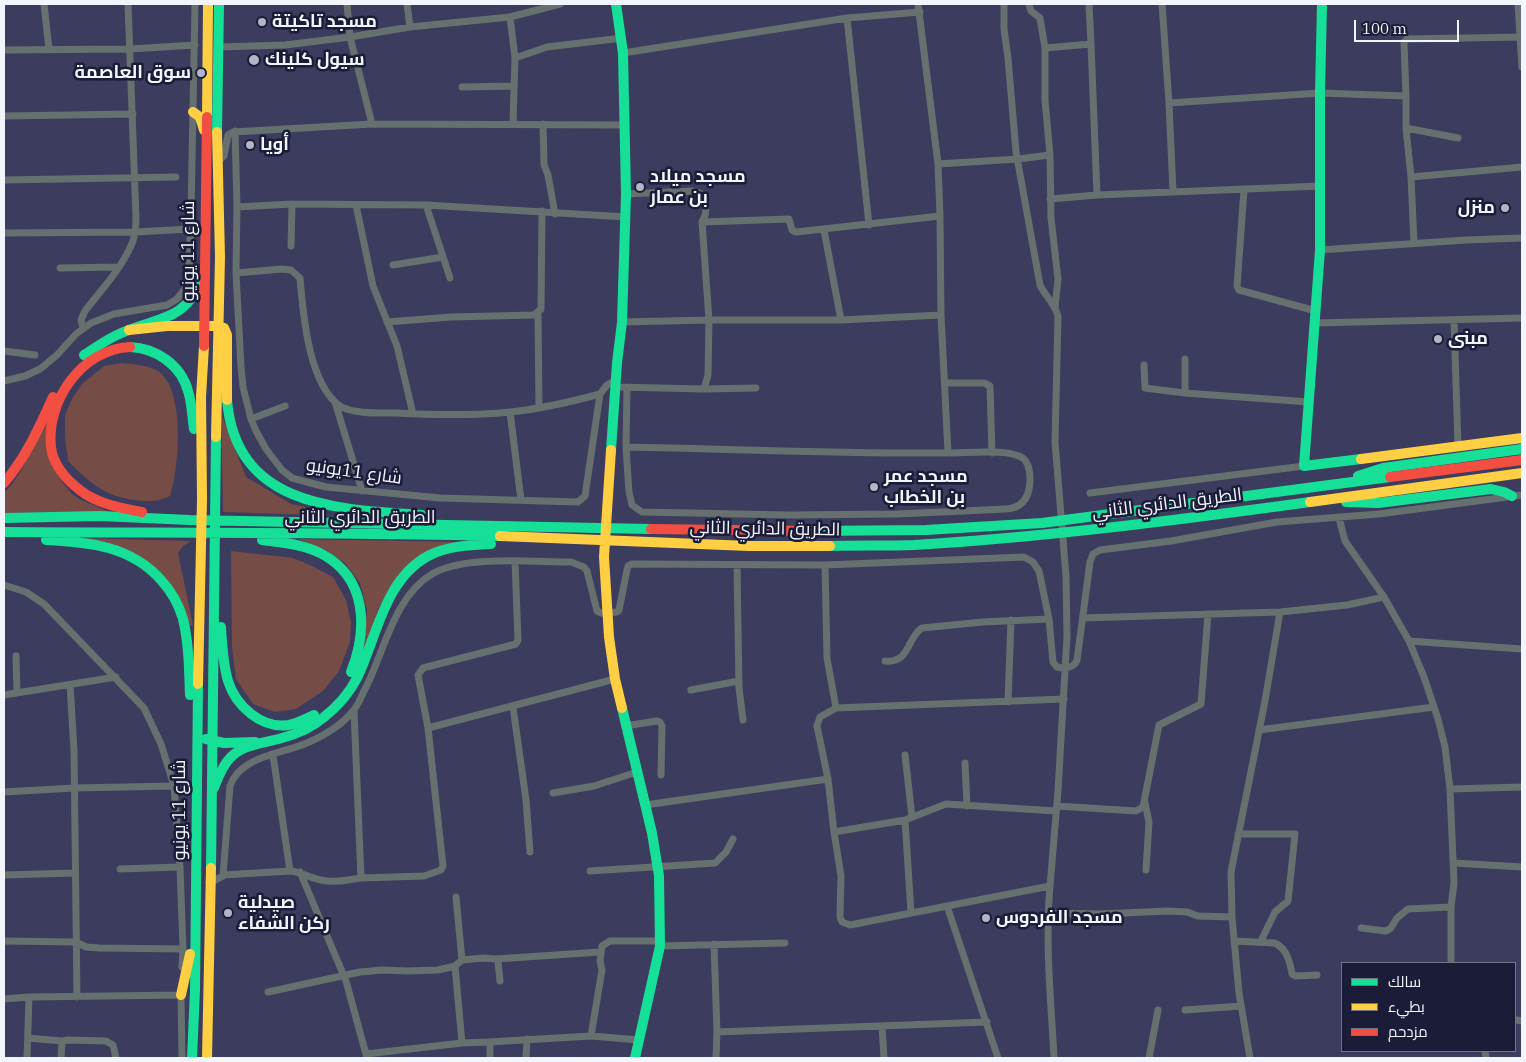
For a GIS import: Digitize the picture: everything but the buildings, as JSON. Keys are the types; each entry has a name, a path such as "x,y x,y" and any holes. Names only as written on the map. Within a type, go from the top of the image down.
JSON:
{"main road":[{"name":"شارع 11 يونيو","path":"192,1058 202,499 201,397 205,326 208,4"},
{"name":"شارع 11 يونيو","path":"207,1058 220,257 217,162 219,4"},
{"path":"616,4 623,52 626,125 626,217 620,385 607,507 604,557 609,637 615,679 625,726 646,805 659,876 660,944 635,1058"},
{"path":"1322,4 1320,250 1304,466 1522,438"},
{"path":"193,112 200,117 206,137"},
{"path":"4,483 17,468 32,443 49,404 74,366 93,349 130,330 170,316 186,307 196,294 205,260"},
{"path":"130,330 156,326 218,326 224,328 227,335 226,385 232,427 238,445 247,463 263,479 292,495 329,506 537,526"},
{"path":"201,469 197,455 191,400 186,385 180,374 168,360 154,351 131,347 112,349 90,361 65,389 54,412 51,433 52,449 59,468 82,492 102,502 156,514 249,517 284,521"},
{"path":"1345,483 1383,468 1522,449"},
{"name":"الطريق الدائري الثاني","path":"4,518 100,516 190,520 831,532 926,530 1042,523 1522,460"},
{"name":"الطريق الدائري الثاني","path":"4,532 379,533 749,546 869,546 953,543 1116,528 1522,473"},
{"path":"1329,499 1358,503 1378,503 1491,488 1517,496"},
{"path":"215,583 223,662 228,683 237,700 250,714 262,720 280,725 300,722 316,714 344,684 352,670 358,652 362,617 359,599 352,581 338,564 322,554 306,548 227,534"},
{"path":"4,538 93,544 128,553 150,568 174,596 183,617 187,640 192,723 197,732 204,738 212,741 240,743 278,740"},
{"path":"212,792 224,766 233,755 254,745 278,740 315,724 335,708 348,693 360,672 385,606 396,586 427,556 470,545 591,539"},
{"path":"181,995 195,929"}],"street":[{"path":"44,4 49,49"},
{"path":"83,328 81,320 85,312 118,267 129,249 135,232 135,178 128,4"},
{"path":"4,381 25,376 46,365 83,328 98,320 114,314 162,306 177,300 184,291 188,281 191,229 195,4"},
{"path":"347,4 350,37 372,124"},
{"path":"407,4 410,28"},
{"path":"218,47 285,45 510,17 560,4"},
{"path":"918,4 938,164 941,315 948,454"},
{"path":"1004,4 1004,29 1018,159 1040,285 1043,293 1055,308 1058,317 1055,412 1067,606 1066,668 1048,913 1048,962 1054,1058"},
{"path":"1029,4 1030,11 1040,18 1045,48 1045,100 1050,155 1050,199 1058,279 1055,308"},
{"path":"1089,4 1097,195"},
{"path":"1162,4 1173,192"},
{"path":"1518,4 1522,67"},
{"path":"623,52 847,18 920,12"},
{"path":"510,17 514,58 513,123"},
{"path":"847,18 869,225"},
{"path":"1414,243 1411,177 1406,128 1404,42 1407,39 1520,37"},
{"path":"514,58 547,47 622,38"},
{"path":"1045,48 1091,44"},
{"path":"4,50 130,49 194,45"},
{"path":"462,87 514,86"},
{"path":"1169,103 1320,93 1406,96"},
{"path":"4,116 133,114"},
{"path":"217,162 224,156 228,135 235,132 372,124 513,123 626,125"},
{"path":"543,124 544,165 548,175 555,214"},
{"path":"1406,128 1458,138"},
{"name":"شارع 11يونيو","path":"235,132 236,273 240,367 243,388 251,419 266,449 273,460 292,478 326,487 440,498 578,502 585,496 600,394"},
{"path":"938,164 1050,155"},
{"path":"1411,177 1522,167"},
{"path":"4,180 176,177"},
{"path":"1050,199 1097,195 1321,186"},
{"path":"1244,190 1237,286 1239,290 1316,311"},
{"path":"626,194 690,191 700,193 707,207 706,216 702,222 708,320 708,375 704,389"},
{"path":"237,207 292,204 426,206 626,217"},
{"path":"291,246 292,204"},
{"path":"356,205 373,286 397,346 413,414"},
{"path":"426,206 450,278"},
{"path":"539,408 538,313 541,309 542,211"},
{"path":"702,222 786,218 789,219 792,230 796,232 940,216"},
{"path":"4,233 135,232 191,229"},
{"path":"824,230 841,320"},
{"path":"1320,250 1522,238"},
{"path":"393,265 443,257"},
{"path":"60,268 118,267"},
{"path":"236,273 282,269 291,270 300,278 305,325 316,368 325,390 335,402 345,409 460,416 539,408 600,394 607,386 704,389 756,388"},
{"path":"387,322 451,317 534,315 538,313"},
{"path":"622,322 841,320 941,315"},
{"path":"1315,322 1522,318"},
{"path":"1454,320 1458,446"},
{"path":"4,351 35,355"},
{"path":"1185,359 1185,393"},
{"path":"1144,365 1145,388 1185,393 1309,402"},
{"path":"945,383 984,383 989,385 991,390 992,453"},
{"path":"620,385 631,501 635,508 642,512 779,515 898,514 1006,509 1017,507 1026,499 1029,492 1029,467 1025,460 1018,455 1010,453 948,454 626,448"},
{"path":"335,402 362,491"},
{"path":"251,419 285,406"},
{"path":"510,412 521,500"},
{"path":"1090,493 1304,466"},
{"path":"209,883 222,878 223,875 232,779 245,766 273,754 306,744 322,736 354,711 374,673 396,616 405,600 423,580 452,566 484,562 571,562 584,567 587,571 597,611 602,614 619,610 628,566 632,564 825,565 1024,557 1031,560 1038,568 1049,619 1053,662 1057,667 1066,668 1073,666 1078,660 1091,559 1095,552 1100,550 1270,523 1418,510 1517,496"},
{"path":"1339,518 1345,541 1384,597 1409,641 1424,677 1445,747 1450,789 1454,863 1451,907 1452,962"},
{"path":"223,875 290,871 300,872 312,878 338,882 361,878 424,876 441,870 443,866 428,728 418,675 423,668 513,646 517,642 515,561"},
{"path":"737,565 739,681 743,720"},
{"path":"825,565 828,658 836,708"},
{"path":"4,585 38,599 144,708 161,744 174,786 180,867 183,949 181,995 182,1058"},
{"path":"1083,618 1280,612 1347,605 1384,597"},
{"path":"1250,1058 1241,1006 1234,941 1231,872 1280,612"},
{"path":"1146,870 1149,822 1145,803 1159,725 1201,704 1208,614"},
{"path":"884,661 895,660 901,657 909,648 917,631 922,628 1011,620 1049,619"},
{"path":"1008,702 1011,620"},
{"path":"1409,641 1522,649"},
{"path":"16,656 17,693"},
{"path":"4,695 116,678"},
{"path":"428,728 615,679"},
{"path":"691,690 739,681"},
{"path":"70,685 73,715 77,996"},
{"path":"1050,886 850,925 842,922 840,917 841,876 828,779 817,726 820,717 836,708 1064,699"},
{"path":"514,706 526,800 530,852"},
{"path":"1259,730 1434,707"},
{"path":"354,711 361,878"},
{"path":"625,726 660,722 662,726 661,775"},
{"path":"273,754 290,871"},
{"path":"905,755 911,913"},
{"path":"965,763 967,806"},
{"path":"553,793 594,786 637,772"},
{"path":"646,805 828,779"},
{"path":"4,792 74,788 174,786"},
{"path":"1450,789 1522,787"},
{"path":"834,832 908,819 946,804 1136,811 1143,807 1145,803"},
{"path":"1238,834 1296,834 1288,900 1275,912 1261,941"},
{"path":"590,870 715,863 726,852 733,839"},
{"path":"1454,863 1522,867"},
{"path":"120,870 180,867"},
{"path":"300,872 346,981 367,1056 462,1043 527,1039 591,1036 639,1040"},
{"path":"4,875 75,873"},
{"path":"456,898 462,960"},
{"path":"947,906 998,1058"},
{"path":"1361,928 1386,931 1408,909 1451,907"},
{"path":"1048,913 1100,914 1168,911 1187,912 1198,916 1232,917"},
{"path":"4,941 76,942 99,948 183,949"},
{"path":"591,1036 602,970 600,952 602,946 610,941 660,944 785,943"},
{"path":"1234,941 1261,941 1280,946 1290,960 1294,975 1317,975"},
{"path":"714,944 716,1058"},
{"path":"268,992 343,975 382,970 438,970 455,966 462,960 600,952"},
{"path":"496,959 500,981"},
{"path":"455,966 462,1043"},
{"path":"4,999 181,995"},
{"path":"27,1058 29,997"},
{"path":"1185,1010 1241,1006"},
{"path":"1150,1058 1158,1010"},
{"path":"717,1032 987,1022"},
{"path":"882,1026 884,1058"},
{"path":"28,1038 62,1041 106,1041 113,1045 116,1058"},
{"path":"526,1058 527,1039"},
{"path":"61,1058 62,1041"},
{"path":"489,1042 490,1058"}],"shaded area":[{"path":"121,363 145,366 158,371 167,381 173,395 178,430 176,468 170,496 160,500 143,501 110,494 93,484 68,461 65,415 73,397 82,384 104,366"},
{"path":"221,413 246,477 291,504 325,511 316,515 223,512"},
{"path":"49,418 52,466 63,483 72,494 81,500 110,512 4,513 4,492 22,469"},
{"path":"77,538 191,541 182,547 178,553 193,625 189,626 164,576"},
{"path":"298,539 463,542 434,549 389,589 378,609 361,662 367,611 360,583 345,563 326,550"},
{"path":"231,551 293,558 310,565 333,577 346,600 351,622 350,642 339,671 323,691 296,709 275,712 253,704 236,679 232,647"}],"traffic: fast":[{"path":"217,132 219,4"},
{"path":"611,450 622,322 626,194 623,53 616,4"},
{"path":"1322,4 1320,250 1304,466 1361,459"},
{"path":"84,355 117,335 178,311 188,303 201,277"},
{"path":"130,347 140,348 158,355 180,373 189,396 194,429"},
{"path":"227,400 235,436 249,463 271,482 296,496 326,504 357,510 422,515"},
{"path":"211,868 216,437"},
{"path":"1358,476 1383,468 1522,449"},
{"path":"810,531 926,530 1042,523 1390,477"},
{"path":"1346,502 1378,503 1491,489 1512,496"},
{"path":"830,546 914,545 1063,533 1310,502"},
{"path":"4,518 100,516 190,520 651,529"},
{"path":"4,532 500,536"},
{"path":"46,540 78,542 123,553 149,569 161,580 174,598 183,619 188,647 190,695"},
{"path":"262,540 293,544 322,554 337,564 348,577 360,606 361,622 360,639 351,672"},
{"path":"214,788 220,772 235,753 248,747 304,730 323,718 342,700 357,678 391,594 413,566 428,556 443,550 491,544"},
{"path":"221,627 228,681 243,707 260,719 279,725 289,725 314,715"},
{"path":"192,1058 195,990 198,684"},
{"path":"622,708 652,833 659,876 660,946 635,1058"},
{"path":"206,739 224,743 255,742"}],"traffic: slow":[{"path":"207,117 208,4"},
{"path":"193,112 200,117 204,130"},
{"path":"216,437 220,257 217,132"},
{"path":"129,330 167,326 218,326 224,328 227,335 227,400"},
{"path":"198,684 202,499 201,397 204,346"},
{"path":"1361,459 1522,438"},
{"path":"611,450 604,557 609,637 615,679 622,708"},
{"path":"1310,502 1522,473"},
{"path":"500,536 749,546 830,546"},
{"path":"207,1058 211,868"},
{"path":"181,995 190,954"}],"traffic: jam":[{"path":"204,346 207,117"},
{"path":"130,347 113,350 97,357 83,367 71,380 54,412 51,447 52,454 62,472 81,491 102,502 142,512"},
{"path":"4,483 25,453 53,397"},
{"path":"1390,477 1522,460"},
{"path":"651,529 810,531"}],"place":[{"name":"مسجد تاكيتة","path":"262,22"},
{"name":"سيول كلينك","path":"254,60"},
{"name":"سوق العاصمة","path":"201,73"},
{"name":"أويا","path":"250,145"},
{"name":"مسجد ميلاد بن عمار","path":"640,187"},
{"name":"منزل","path":"1505,208"},
{"name":"مبنى","path":"1438,339"},
{"name":"مسجد عمر بن الخطاب","path":"874,487"},
{"name":"صيدلية ركن الشفاء","path":"228,913"},
{"name":"مسجد الفردوس","path":"986,918"}]}
